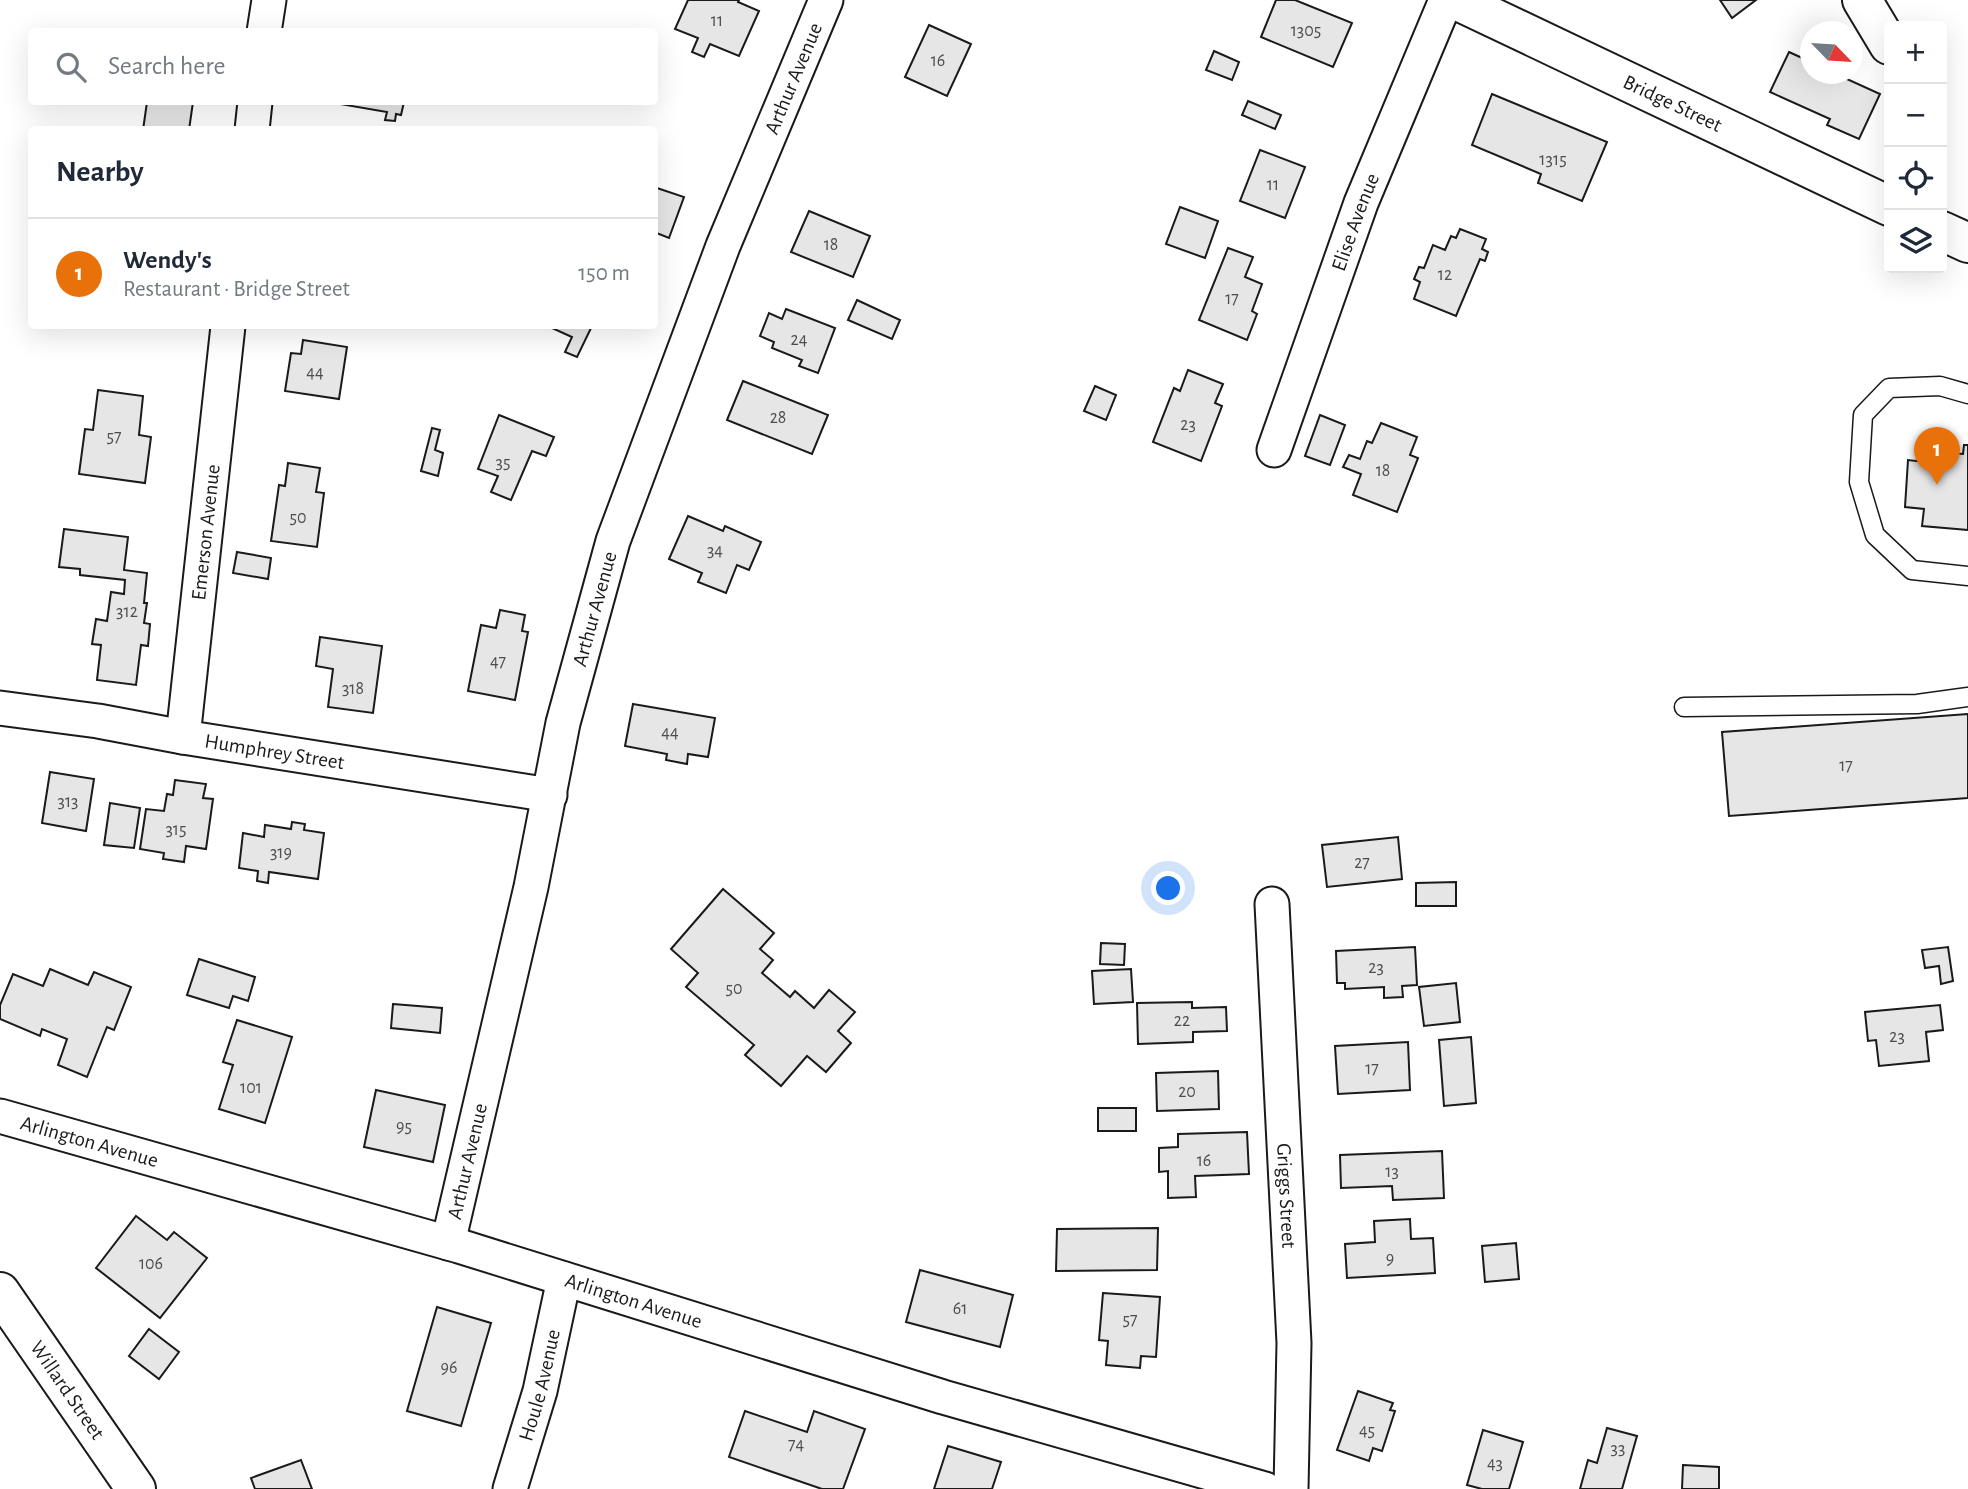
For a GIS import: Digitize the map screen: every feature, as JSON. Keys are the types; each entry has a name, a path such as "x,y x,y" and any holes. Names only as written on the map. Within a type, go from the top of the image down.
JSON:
{"main road":[{"name":"Bridge Street","path":"1456,0 1884,204"},
{"path":"1862,0 1884,37"},
{"path":"1947,233 1968,243"},
{"name":"Willard Street","path":"0,1292 136,1489"}],"street":[{"path":"265,28 269,0"},
{"name":"Arthur Avenue","path":"448,1243 498,1036 564,723 613,541 723,246 826,0"},
{"name":"Elise Avenue","path":"1274,450 1362,203 1446,0"},
{"path":"252,126 255,105"},
{"name":"Emerson Avenue","path":"183,737 228,329"},
{"name":"Humphrey Street","path":"0,708 98,721 550,795"},
{"name":"Griggs Street","path":"1272,904 1294,1343 1291,1489"},
{"name":"Arlington Avenue","path":"0,1116 448,1243 943,1397 1265,1489"},
{"name":"Houle Avenue","path":"510,1489 540,1391 564,1279"}],"lane":[{"path":"1968,394 1940,386 1889,388 1863,415 1860,482 1875,535 1912,569 1968,576"},
{"path":"1684,707 1917,704 1968,697"}],"building":[{"path":"688,0 739,0 738,2 759,11 739,56 710,44 704,57 692,52 698,38 675,29"},
{"path":"1276,0 1295,0 1352,23 1333,67 1261,37"},
{"path":"1720,0 1756,0 1732,18"},
{"path":"929,25 971,44 947,96 905,77"},
{"path":"1214,51 1239,62 1232,80 1206,70"},
{"path":"1789,52 1800,57 1800,84 1858,84 1880,94 1859,139 1827,125 1830,119 1770,92"},
{"path":"1492,94 1607,142 1582,201 1538,183 1541,174 1472,145"},
{"path":"1248,101 1281,115 1275,129 1242,115"},
{"path":"147,105 193,105 190,126 144,126"},
{"path":"346,105 403,105 401,115 396,114 395,121 385,120 387,112"},
{"path":"1260,150 1305,167 1285,218 1240,201"},
{"path":"658,188 684,197 669,238 658,234"},
{"path":"1180,207 1218,221 1205,258 1166,244"},
{"path":"809,211 870,236 853,277 791,252"},
{"path":"1460,229 1486,239 1482,249 1488,252 1485,261 1480,259 1456,316 1414,299 1420,282 1414,279 1419,267 1424,268 1433,245 1445,250 1451,236 1456,238"},
{"path":"1228,248 1253,257 1245,277 1262,284 1252,311 1257,314 1247,340 1199,320"},
{"path":"857,300 900,320 892,339 848,320"},
{"path":"786,309 835,328 818,373 799,366 802,360 772,348 774,342 760,336 769,313 782,319"},
{"path":"554,329 591,329 577,357 565,352 572,337"},
{"path":"303,340 347,347 339,399 285,391 291,353 301,354"},
{"path":"1188,370 1223,384 1215,403 1222,406 1201,461 1153,442 1174,388 1180,391"},
{"path":"743,381 828,415 812,454 727,420"},
{"path":"1095,386 1116,395 1106,420 1084,411"},
{"path":"98,390 143,396 139,435 151,437 145,483 79,474 85,429 93,430"},
{"path":"499,415 554,437 546,456 532,451 511,500 491,492 498,476 478,469"},
{"path":"1320,415 1345,425 1330,465 1305,456"},
{"path":"1381,423 1417,437 1410,455 1418,458 1397,512 1353,495 1361,474 1343,467 1349,455 1360,459 1367,441 1372,443"},
{"path":"432,428 440,430 435,450 443,453 438,476 421,471"},
{"path":"1964,445 1968,445 1968,530 1922,526 1924,509 1905,507 1908,460 1925,462 1926,451 1963,454"},
{"path":"288,463 320,468 316,492 324,493 317,547 271,541 279,485 285,486"},
{"path":"688,516 723,531 725,526 761,542 749,570 737,565 726,593 698,582 702,573 669,559"},
{"path":"64,529 128,537 124,570 147,573 144,623 150,624 148,646 141,645 136,685 97,680 101,645 92,644 96,619 107,621 111,592 124,594 125,580 80,575 80,569 59,567"},
{"path":"237,552 271,558 268,579 233,573"},
{"path":"500,610 525,615 522,631 528,632 515,700 468,691 481,625 496,628"},
{"path":"320,637 382,646 373,713 328,707 333,669 316,666"},
{"path":"633,704 715,718 708,757 688,754 687,764 666,760 667,754 625,746"},
{"path":"1968,714 1968,798 1729,816 1722,732"},
{"path":"50,772 94,779 86,831 42,823"},
{"path":"175,780 206,784 203,798 213,799 206,849 186,846 184,862 163,859 164,853 140,849 146,809 164,811 167,794 173,795"},
{"path":"110,803 140,808 134,848 104,845"},
{"path":"292,822 305,824 304,830 324,833 318,879 269,872 268,883 257,881 258,871 239,868 243,833 264,837 265,825 291,829"},
{"path":"1398,837 1402,879 1327,887 1322,845"},
{"path":"1456,882 1456,906 1416,906 1416,883"},
{"path":"723,889 774,933 760,949 773,960 762,973 790,997 795,991 814,1008 829,990 855,1012 838,1031 851,1043 826,1072 807,1056 781,1086 745,1055 754,1045 686,987 698,973 671,949"},
{"path":"1101,943 1125,944 1124,965 1100,964"},
{"path":"1415,947 1417,985 1402,986 1403,997 1384,998 1384,987 1345,989 1345,983 1337,983 1336,951"},
{"path":"1948,947 1953,981 1941,984 1939,966 1925,968 1922,950"},
{"path":"199,959 255,977 248,1001 233,996 229,1008 187,995"},
{"path":"50,969 88,985 94,972 131,987 114,1030 107,1027 87,1077 58,1065 67,1039 42,1029 40,1036 0,1019 0,1005 13,974 43,986"},
{"path":"1131,969 1133,1002 1094,1004 1092,971"},
{"path":"1456,983 1460,1022 1424,1026 1419,987"},
{"path":"1192,1002 1192,1008 1226,1007 1227,1031 1193,1032 1193,1042 1138,1044 1137,1003"},
{"path":"393,1004 442,1008 440,1033 391,1028"},
{"path":"1940,1005 1943,1030 1926,1032 1929,1061 1879,1066 1876,1040 1868,1041 1865,1012"},
{"path":"237,1020 292,1037 265,1123 219,1109 233,1065 223,1062"},
{"path":"1471,1037 1476,1103 1444,1106 1439,1040"},
{"path":"1408,1042 1410,1090 1338,1094 1335,1046"},
{"path":"1218,1071 1219,1109 1157,1111 1156,1073"},
{"path":"376,1090 445,1105 433,1162 364,1147"},
{"path":"1098,1108 1136,1108 1136,1131 1098,1131"},
{"path":"1247,1132 1249,1174 1195,1176 1196,1197 1168,1198 1168,1171 1159,1172 1159,1148 1178,1147 1178,1134"},
{"path":"1442,1151 1444,1198 1393,1200 1392,1186 1341,1188 1340,1155"},
{"path":"136,1216 167,1240 174,1232 207,1258 160,1318 96,1268"},
{"path":"1410,1219 1411,1239 1433,1238 1435,1273 1347,1278 1345,1244 1375,1242 1374,1221"},
{"path":"1158,1228 1157,1270 1056,1271 1057,1229"},
{"path":"1516,1243 1519,1279 1485,1282 1482,1246"},
{"path":"920,1270 1013,1295 1000,1347 906,1322"},
{"path":"1103,1293 1160,1297 1156,1357 1141,1356 1140,1368 1106,1365 1108,1341 1099,1340"},
{"path":"437,1307 491,1323 461,1426 407,1411"},
{"path":"149,1329 179,1352 159,1379 129,1356"},
{"path":"1358,1391 1393,1403 1390,1410 1395,1411 1382,1451 1373,1448 1369,1461 1337,1450"},
{"path":"745,1411 807,1432 814,1411 865,1429 843,1489 822,1489 729,1457"},
{"path":"1607,1428 1637,1436 1622,1489 1580,1489 1588,1460 1597,1463"},
{"path":"1483,1430 1523,1442 1509,1489 1482,1489 1467,1485"},
{"path":"948,1446 1001,1462 992,1489 934,1489"},
{"path":"301,1460 312,1489 255,1489 251,1478"},
{"path":"1683,1465 1719,1467 1719,1489 1682,1489"}],"place":[{"name":"Wendy's","path":"1937,485"}]}
